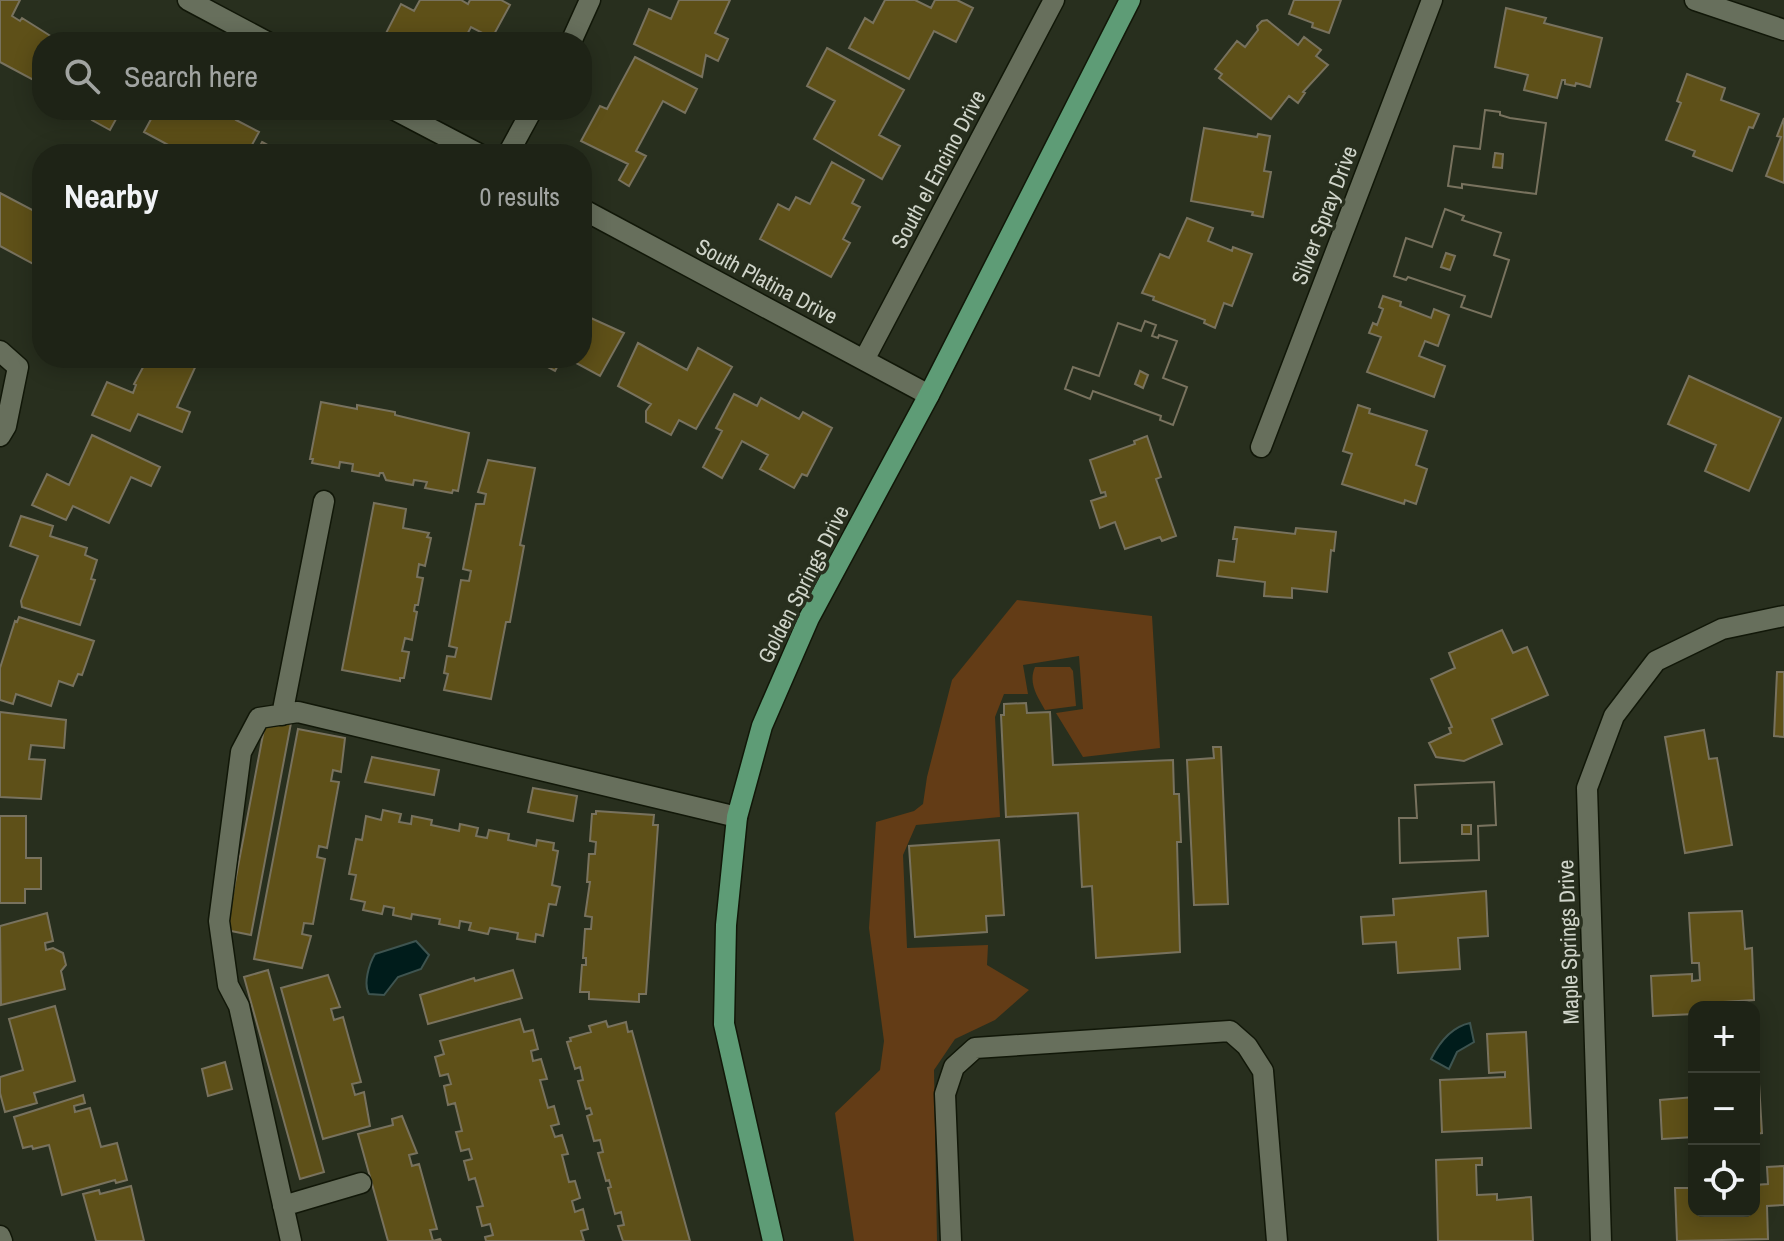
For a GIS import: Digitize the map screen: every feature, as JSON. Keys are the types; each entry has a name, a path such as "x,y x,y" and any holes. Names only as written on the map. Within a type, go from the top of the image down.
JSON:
{"main road":[{"name":"Golden Springs Drive","path":"773,1241 724,1024 726,925 737,817 762,726 809,618 929,395 1130,0"}],"street":[{"path":"188,0 248,32"},
{"path":"576,32 590,0"},
{"name":"South el Encino Drive","path":"864,360 1054,0"},
{"name":"Silver Spray Drive","path":"1261,447 1432,0"},
{"path":"1695,0 1784,30"},
{"path":"414,120 460,144"},
{"path":"513,144 527,120"},
{"name":"South Platina Drive","path":"592,214 929,395"},
{"path":"0,351 18,367 6,426 0,436"},
{"path":"282,715 324,501"},
{"name":"Maple Springs Drive","path":"1601,1241 1587,788 1614,716 1656,661 1722,629 1784,616"},
{"path":"291,1241 239,1006 228,985 219,921 241,752 259,718 298,712 737,817"},
{"path":"951,1241 945,1094 954,1067 975,1048 1230,1031 1247,1046 1263,1071 1277,1241"},
{"path":"283,1206 361,1183"}],"shaded area":[{"path":"1017,600 1152,616 1160,748 1083,757 1056,713 1083,709 1079,656 1023,665 1028,694 1004,694 995,717 1000,817 916,825 903,855 907,948 988,945 987,965 1029,990 995,1020 955,1039 934,1070 937,1241 854,1241 835,1113 880,1070 884,1041 869,928 876,822 914,811 923,804 952,680"},
{"path":"1035,667 1070,667 1076,706 1045,710 1033,684"}],"water":[{"path":"416,941 429,955 421,969 398,977 384,995 369,994 368,974 375,954"},
{"path":"1470,1023 1474,1042 1457,1052 1449,1069 1431,1059 1446,1036"}],"building":[{"path":"0,0 20,0 12,16 20,21 22,18 44,32 32,32 32,79 0,62"},
{"path":"420,0 461,0 468,4 470,0 501,0 510,5 495,32 481,32 471,27 468,32 387,32 401,4 414,11"},
{"path":"679,0 730,0 715,33 728,39 718,61 706,55 702,77 634,44 649,9 671,19"},
{"path":"885,0 915,0 931,8 935,0 957,0 973,8 956,42 934,31 909,79 849,48 865,18 873,23"},
{"path":"1294,0 1341,0 1329,33 1289,14"},
{"path":"1506,8 1546,18 1544,23 1602,38 1590,87 1565,84 1562,80 1557,98 1524,90 1528,75 1495,67"},
{"path":"1267,20 1298,45 1304,37 1321,50 1316,56 1328,65 1303,92 1298,103 1289,96 1271,119 1219,78 1222,74 1215,69 1237,41 1245,47 1258,30 1257,26"},
{"path":"827,48 904,90 879,135 900,146 882,179 814,139 835,101 807,86"},
{"path":"635,57 697,89 685,113 663,101 636,151 646,156 629,186 619,180 628,164 581,141 600,106 607,109"},
{"path":"1687,74 1725,88 1721,100 1759,114 1753,128 1749,127 1732,171 1693,156 1695,151 1666,140 1681,103 1677,101"},
{"path":"1485,110 1500,112 1500,115 1510,118 1546,123 1536,194 1462,184 1462,188 1448,186 1454,146 1480,149","holes":["1495,153 1503,154 1502,168 1493,167"]},
{"path":"1485,110 1500,112 1500,115 1510,118 1546,123 1536,194 1462,184 1462,188 1448,186 1454,146 1480,149"},
{"path":"1784,118 1784,183 1766,176 1781,137 1777,136"},
{"path":"92,120 116,120 110,130"},
{"path":"151,120 236,120 259,132 252,144 166,144 144,132"},
{"path":"1204,128 1257,137 1258,134 1270,136 1264,171 1271,172 1263,217 1252,215 1253,212 1191,201"},
{"path":"832,162 864,180 852,203 860,207 843,239 850,243 831,277 760,239 778,204 789,210 796,197 810,204"},
{"path":"0,193 32,210 32,263 0,246"},
{"path":"1445,209 1464,216 1462,220 1501,233 1494,255 1509,260 1491,317 1461,307 1465,296 1408,277 1406,280 1394,276 1406,238 1432,247","holes":["1446,253 1455,256 1450,270 1441,267"]},
{"path":"1445,209 1464,216 1462,220 1501,233 1494,255 1509,260 1491,317 1461,307 1465,296 1408,277 1406,280 1394,276 1406,238 1432,247"},
{"path":"1187,218 1213,228 1208,241 1232,251 1233,247 1252,254 1232,306 1224,303 1215,328 1204,323 1205,320 1142,293 1160,254 1169,258"},
{"path":"1383,296 1431,318 1434,309 1449,315 1438,346 1425,341 1419,356 1445,366 1434,397 1367,372 1381,337 1369,333 1373,323 1377,325 1383,309 1379,307"},
{"path":"592,319 624,333 600,376 585,368 592,368"},
{"path":"1145,321 1156,325 1152,336 1177,341 1163,378 1187,387 1173,425 1160,420 1161,416 1093,391 1090,399 1065,389 1073,367 1099,376 1118,323 1141,331","holes":["1140,371 1148,375 1143,388 1135,384"]},
{"path":"1145,321 1156,325 1152,336 1177,341 1163,378 1187,387 1173,425 1160,420 1161,416 1093,391 1090,399 1065,389 1073,367 1099,376 1118,323 1141,331"},
{"path":"638,343 687,370 698,348 732,367 696,429 679,420 671,435 646,422 646,411 651,404 618,386"},
{"path":"143,368 195,368 177,407 190,412 182,432 138,414 130,431 92,415 107,382 133,393"},
{"path":"1689,376 1781,418 1749,491 1705,471 1716,445 1668,424"},
{"path":"734,394 757,406 761,398 799,419 803,412 832,428 807,476 802,474 794,488 760,469 768,455 742,441 722,478 703,467 722,431 716,428"},
{"path":"321,402 395,412 395,415 469,433 458,491 453,490 452,493 425,488 427,482 414,480 413,485 386,480 383,473 379,476 352,471 353,464 340,462 339,468 312,463 313,459 310,459"},
{"path":"1358,405 1370,409 1369,413 1427,431 1416,465 1427,469 1416,504 1405,500 1404,504 1342,484 1352,454 1343,451"},
{"path":"92,435 160,467 151,486 131,477 109,523 73,506 66,520 32,505 47,474 69,485"},
{"path":"1147,436 1161,477 1156,479 1176,536 1162,541 1160,537 1125,549 1115,522 1100,528 1091,501 1106,496 1105,492 1101,493 1090,460 1135,444 1134,441"},
{"path":"488,460 535,468 520,545 524,546 510,622 506,622 491,699 444,690 448,674 444,673 447,656 455,657 457,648 449,646 461,580 469,581 471,571 463,569 476,504 484,504 486,494 478,492"},
{"path":"374,503 406,509 403,528 429,533 427,537 431,538 425,566 419,564 417,577 423,578 418,605 415,605 414,611 417,612 412,640 405,638 402,651 409,652 404,678 400,681 342,670"},
{"path":"21,516 53,526 50,536 87,548 85,555 97,560 91,579 95,580 80,625 22,607 21,601 38,556 10,546"},
{"path":"1235,527 1295,534 1296,528 1336,532 1327,592 1292,588 1292,598 1264,596 1265,582 1217,576 1219,560 1234,562"},
{"path":"19,617 94,641 82,675 78,674 73,686 59,681 51,706 16,694 13,704 0,700 0,668"},
{"path":"1502,630 1513,653 1527,647 1548,695 1492,719 1502,744 1464,761 1436,757 1429,743 1451,733 1449,728 1452,727 1431,679 1455,668 1449,653"},
{"path":"1777,672 1784,672 1784,737 1774,736"},
{"path":"1026,703 1027,713 1050,712 1053,765 1173,760 1174,794 1179,794 1181,842 1177,842 1180,952 1096,958 1092,886 1082,887 1078,813 1006,817 1001,715 1004,715 1004,704"},
{"path":"0,712 66,720 64,748 31,745 29,759 45,760 41,799 0,797"},
{"path":"274,720 291,723 251,935 226,930 265,724 273,726"},
{"path":"298,729 345,738 341,772 333,770 331,781 339,782 327,848 319,846 317,857 325,859 313,924 304,923 302,934 311,936 302,968 254,959"},
{"path":"1704,730 1709,759 1717,758 1732,845 1685,853 1665,737"},
{"path":"1213,747 1221,747 1228,904 1194,905 1187,760 1214,758"},
{"path":"372,757 439,770 434,795 365,782"},
{"path":"1494,782 1496,825 1478,826 1479,860 1400,863 1399,818 1417,818 1415,785","holes":["1462,825 1471,825 1471,834 1462,834"]},
{"path":"1494,782 1496,825 1478,826 1479,860 1400,863 1399,818 1417,818 1415,785"},
{"path":"533,788 577,796 573,821 528,812"},
{"path":"383,810 401,814 399,822 411,824 412,816 432,820 431,825 459,831 460,824 478,828 476,836 487,838 489,830 509,834 508,840 536,846 537,840 554,843 553,850 558,851 552,885 560,887 556,905 549,904 543,936 536,934 535,942 517,939 518,933 490,928 488,934 469,930 471,923 460,921 459,928 439,924 440,919 412,914 411,919 393,915 394,908 384,906 382,914 363,910 365,902 351,899 356,875 349,874 356,839 362,840 366,816 381,820"},
{"path":"596,811 654,815 653,825 658,825 646,994 639,994 639,1002 589,999 589,992 580,992 582,965 586,965 586,958 583,958 585,929 591,929 592,917 585,916 590,882 587,882 589,854 595,854 596,842 590,841 592,814"},
{"path":"0,816 26,816 26,858 41,858 41,889 25,889 25,903 0,903"},
{"path":"999,840 1004,915 986,916 987,932 915,937 909,846"},
{"path":"1486,891 1488,936 1458,938 1460,969 1398,973 1396,942 1363,944 1361,917 1394,915 1393,899"},
{"path":"1742,911 1745,949 1752,948 1754,1000 1688,1001 1688,1014 1653,1016 1651,976 1692,974 1692,981 1700,980 1699,963 1692,963 1689,913"},
{"path":"47,913 53,941 45,943 46,950 53,948 63,953 66,965 61,971 65,989 1,1005 0,926"},
{"path":"268,970 324,1172 300,1179 244,977"},
{"path":"513,970 522,998 428,1024 420,995"},
{"path":"328,975 340,1007 331,1009 334,1020 343,1017 361,1082 352,1084 355,1095 364,1092 370,1126 323,1139 281,988"},
{"path":"55,1006 75,1081 34,1093 37,1103 5,1112 0,1077 23,1070 9,1019"},
{"path":"520,1019 524,1032 533,1030 538,1049 531,1051 533,1061 541,1059 547,1079 540,1080 548,1108 554,1106 559,1124 551,1126 555,1137 562,1135 568,1154 562,1155 569,1182 575,1181 580,1198 572,1201 575,1212 583,1209 588,1229 581,1231 584,1241 486,1241 485,1237 493,1235 490,1224 482,1226 477,1207 483,1206 475,1178 469,1180 464,1161 472,1159 469,1149 461,1151 456,1132 462,1131 455,1103 448,1105 444,1086 451,1084 448,1074 440,1076 435,1057 444,1054 440,1041"},
{"path":"606,1021 608,1027 626,1022 628,1032 632,1031 690,1241 623,1241 618,1226 624,1225 621,1212 615,1214 608,1188 611,1187 609,1180 606,1181 598,1153 603,1152 600,1140 594,1141 587,1116 592,1114 590,1108 586,1109 578,1081 583,1080 580,1067 575,1069 567,1042 571,1041 570,1038 591,1032 589,1026"},
{"path":"1526,1032 1531,1128 1442,1132 1440,1080 1505,1077 1505,1072 1489,1073 1487,1034"},
{"path":"225,1062 232,1089 208,1096 202,1069"},
{"path":"83,1095 85,1103 74,1106 75,1112 90,1108 101,1147 117,1143 127,1180 116,1183 115,1180 62,1195 49,1145 23,1148 14,1117"},
{"path":"1688,1098 1688,1137 1662,1139 1660,1100"},
{"path":"402,1116 417,1153 409,1155 412,1166 419,1164 437,1229 430,1230 433,1241 388,1241 358,1134 393,1125 392,1119"},
{"path":"1482,1158 1482,1165 1476,1165 1477,1195 1497,1194 1497,1200 1531,1197 1533,1241 1438,1241 1436,1160"},
{"path":"1784,1166 1784,1205 1767,1206 1768,1239 1677,1241 1675,1188 1688,1188 1688,1217 1760,1217 1760,1185 1768,1184 1767,1167"},
{"path":"131,1186 144,1241 96,1241 83,1194 99,1190 100,1194"}]}
